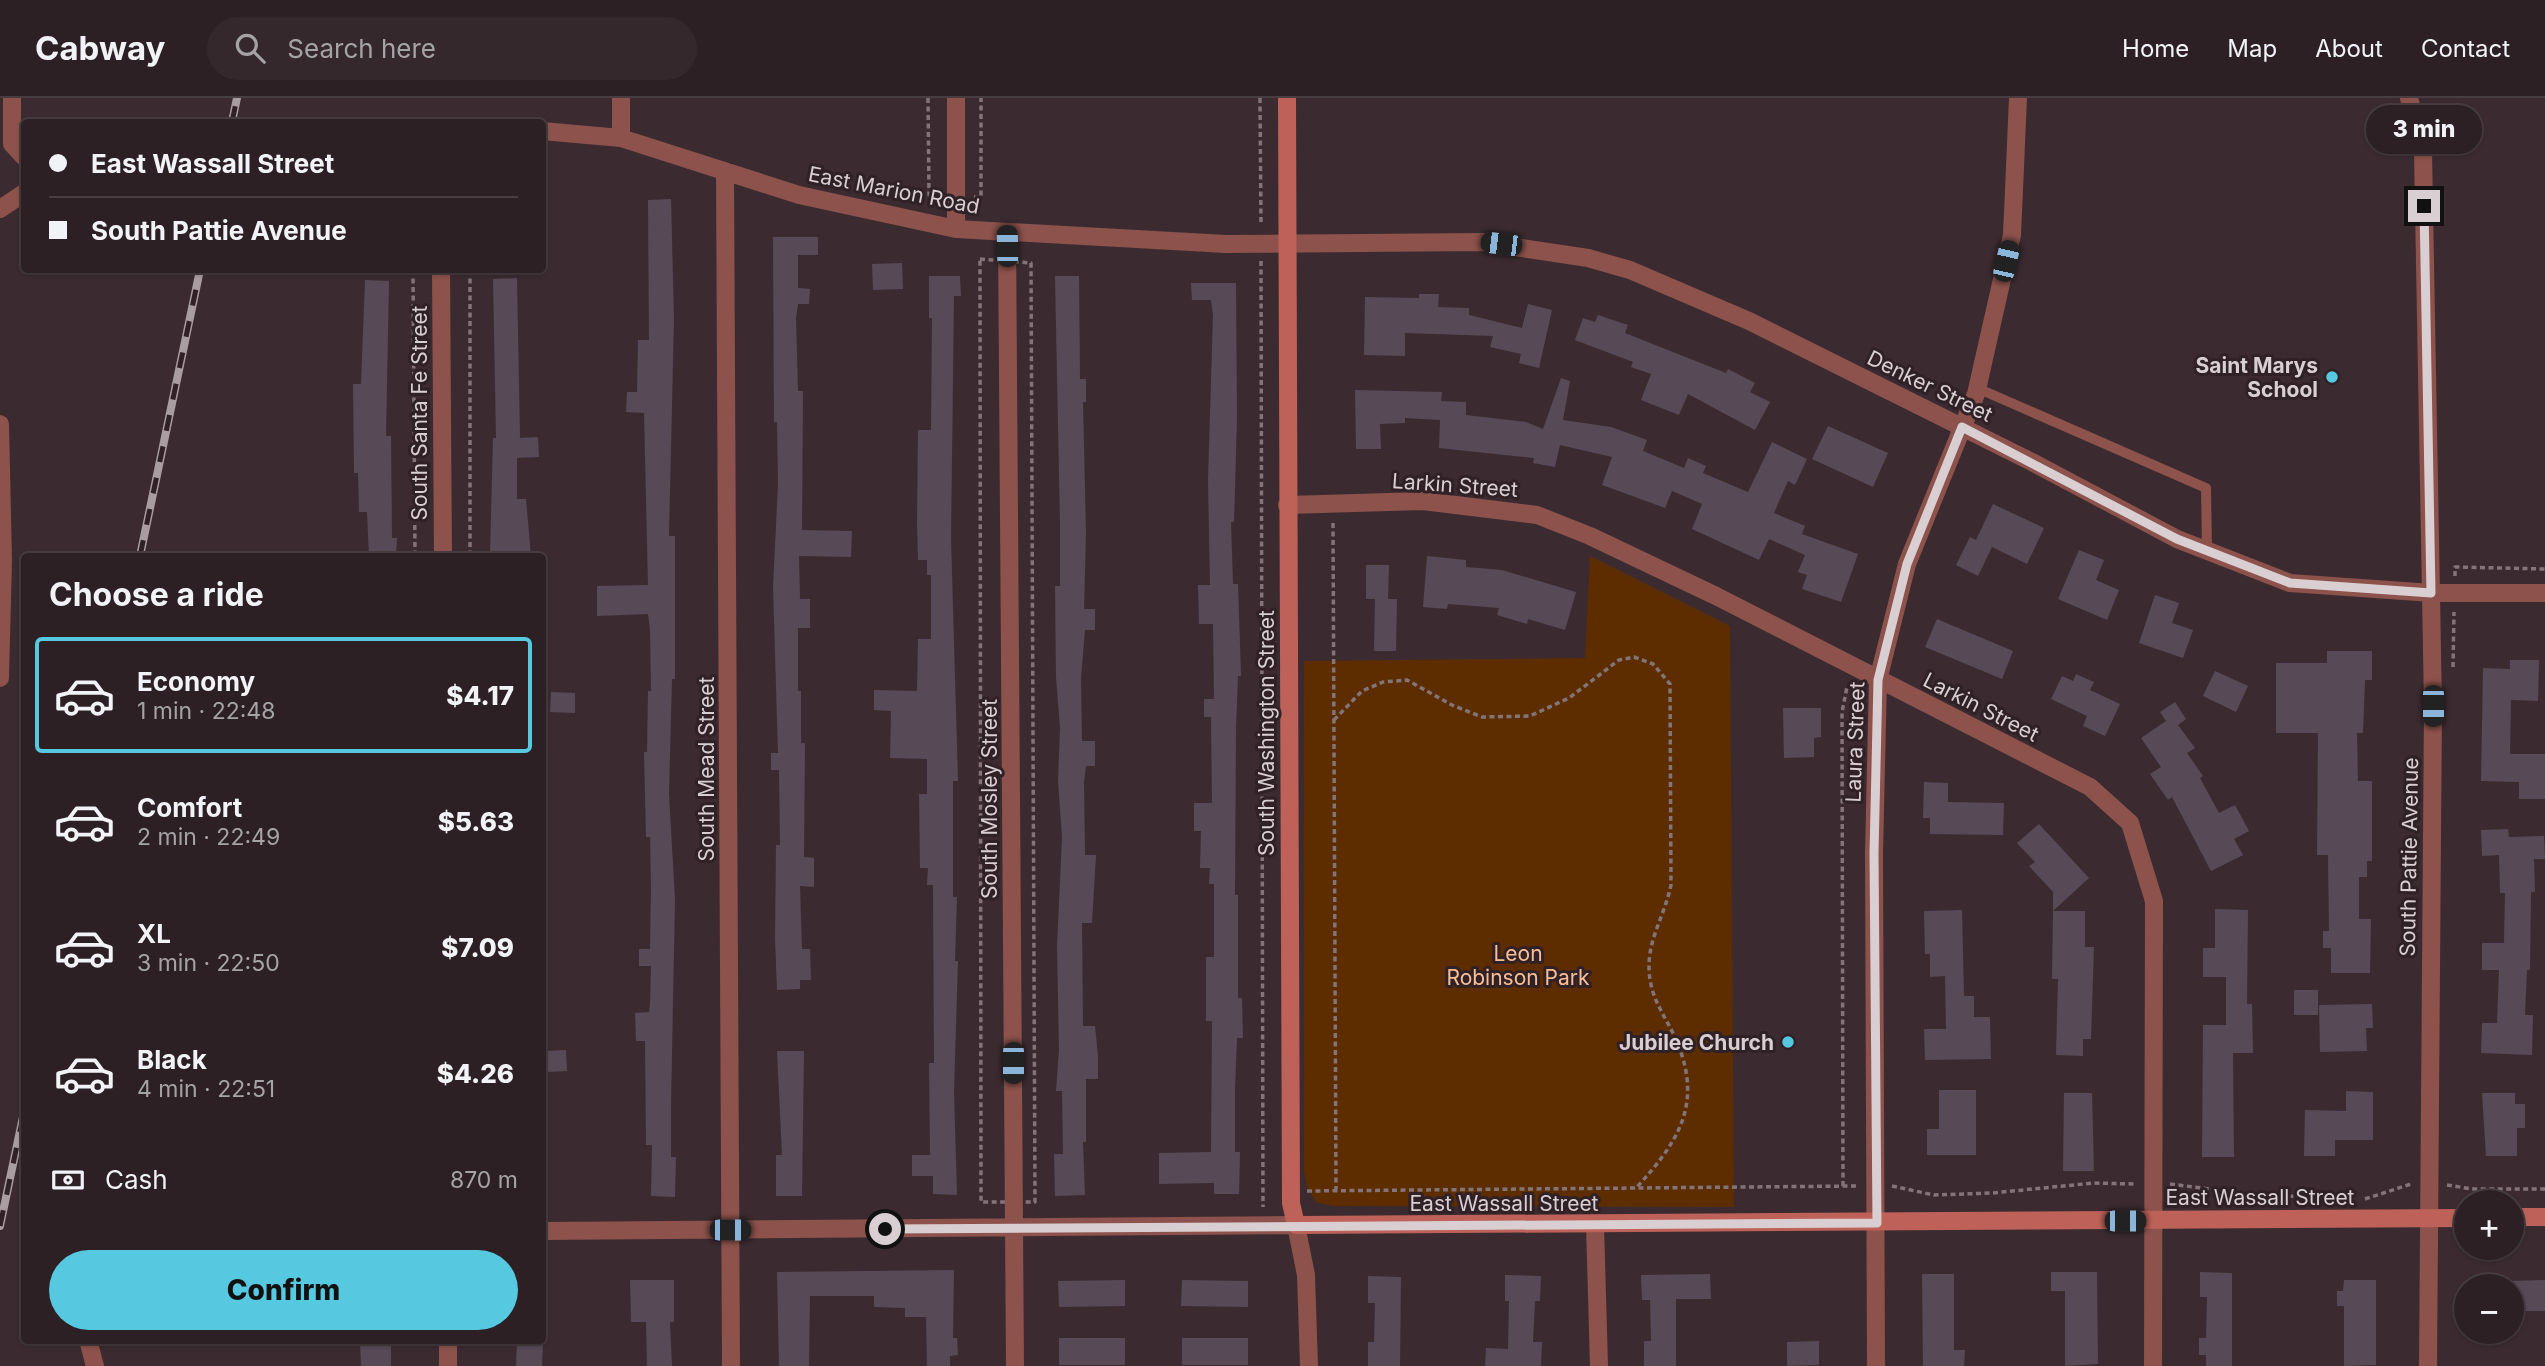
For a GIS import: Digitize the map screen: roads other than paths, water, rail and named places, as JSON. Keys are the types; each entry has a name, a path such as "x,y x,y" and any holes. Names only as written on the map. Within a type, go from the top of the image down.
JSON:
{"street":[{"path":"12,98 12,144 21,154"},
{"path":"621,98 621,138"},
{"path":"956,98 956,229"},
{"name":"South Washington Street","path":"1287,98 1291,1193 1306,1275 1309,1366"},
{"name":"Laura Street","path":"1876,1366 1874,853 1878,680 1907,564 1977,388 2012,235 2018,98"},
{"name":"South Pattie Avenue","path":"2409,98 2423,151 2433,706 2428,1366"},
{"name":"East Marion Road","path":"546,131 621,138 799,195 956,229 1288,243"},
{"name":"South Mead Street","path":"725,171 731,1366"},
{"path":"0,209 21,195"},
{"name":"South Mosley Street","path":"1007,232 1015,1366"},
{"name":"Denker Street","path":"1288,243 1482,242 1588,258 1630,270 1749,321 1962,427 2177,539 2290,583 2431,593 2545,593"},
{"name":"South Santa Fe Street","path":"441,273 443,553"},
{"path":"0,424 3,559 0,678"},
{"name":"Larkin Street","path":"1287,505 1423,501 1537,515 1590,536 1716,596 2090,787 2130,823 2154,901 2153,1366"},
{"path":"2524,1217 2545,1217"},
{"name":"East Wassall Street","path":"546,1231 2454,1218"},
{"path":"1595,1225 1599,1366"},
{"path":"89,1344 95,1366"},
{"path":"448,1344 448,1366"}],"lane":[{"path":"1977,388 2206,488 2207,550"}],"railway":[{"path":"233,119 237,98"},
{"path":"141,553 199,273"},
{"path":"0,1226 21,1126"}],"place":[{"name":"Saint Marys School","path":"2332,377"},
{"name":"Jubilee Church","path":"1788,1042"}],"park label":[{"name":"Leon Robinson Park","path":"1518,965"}]}
